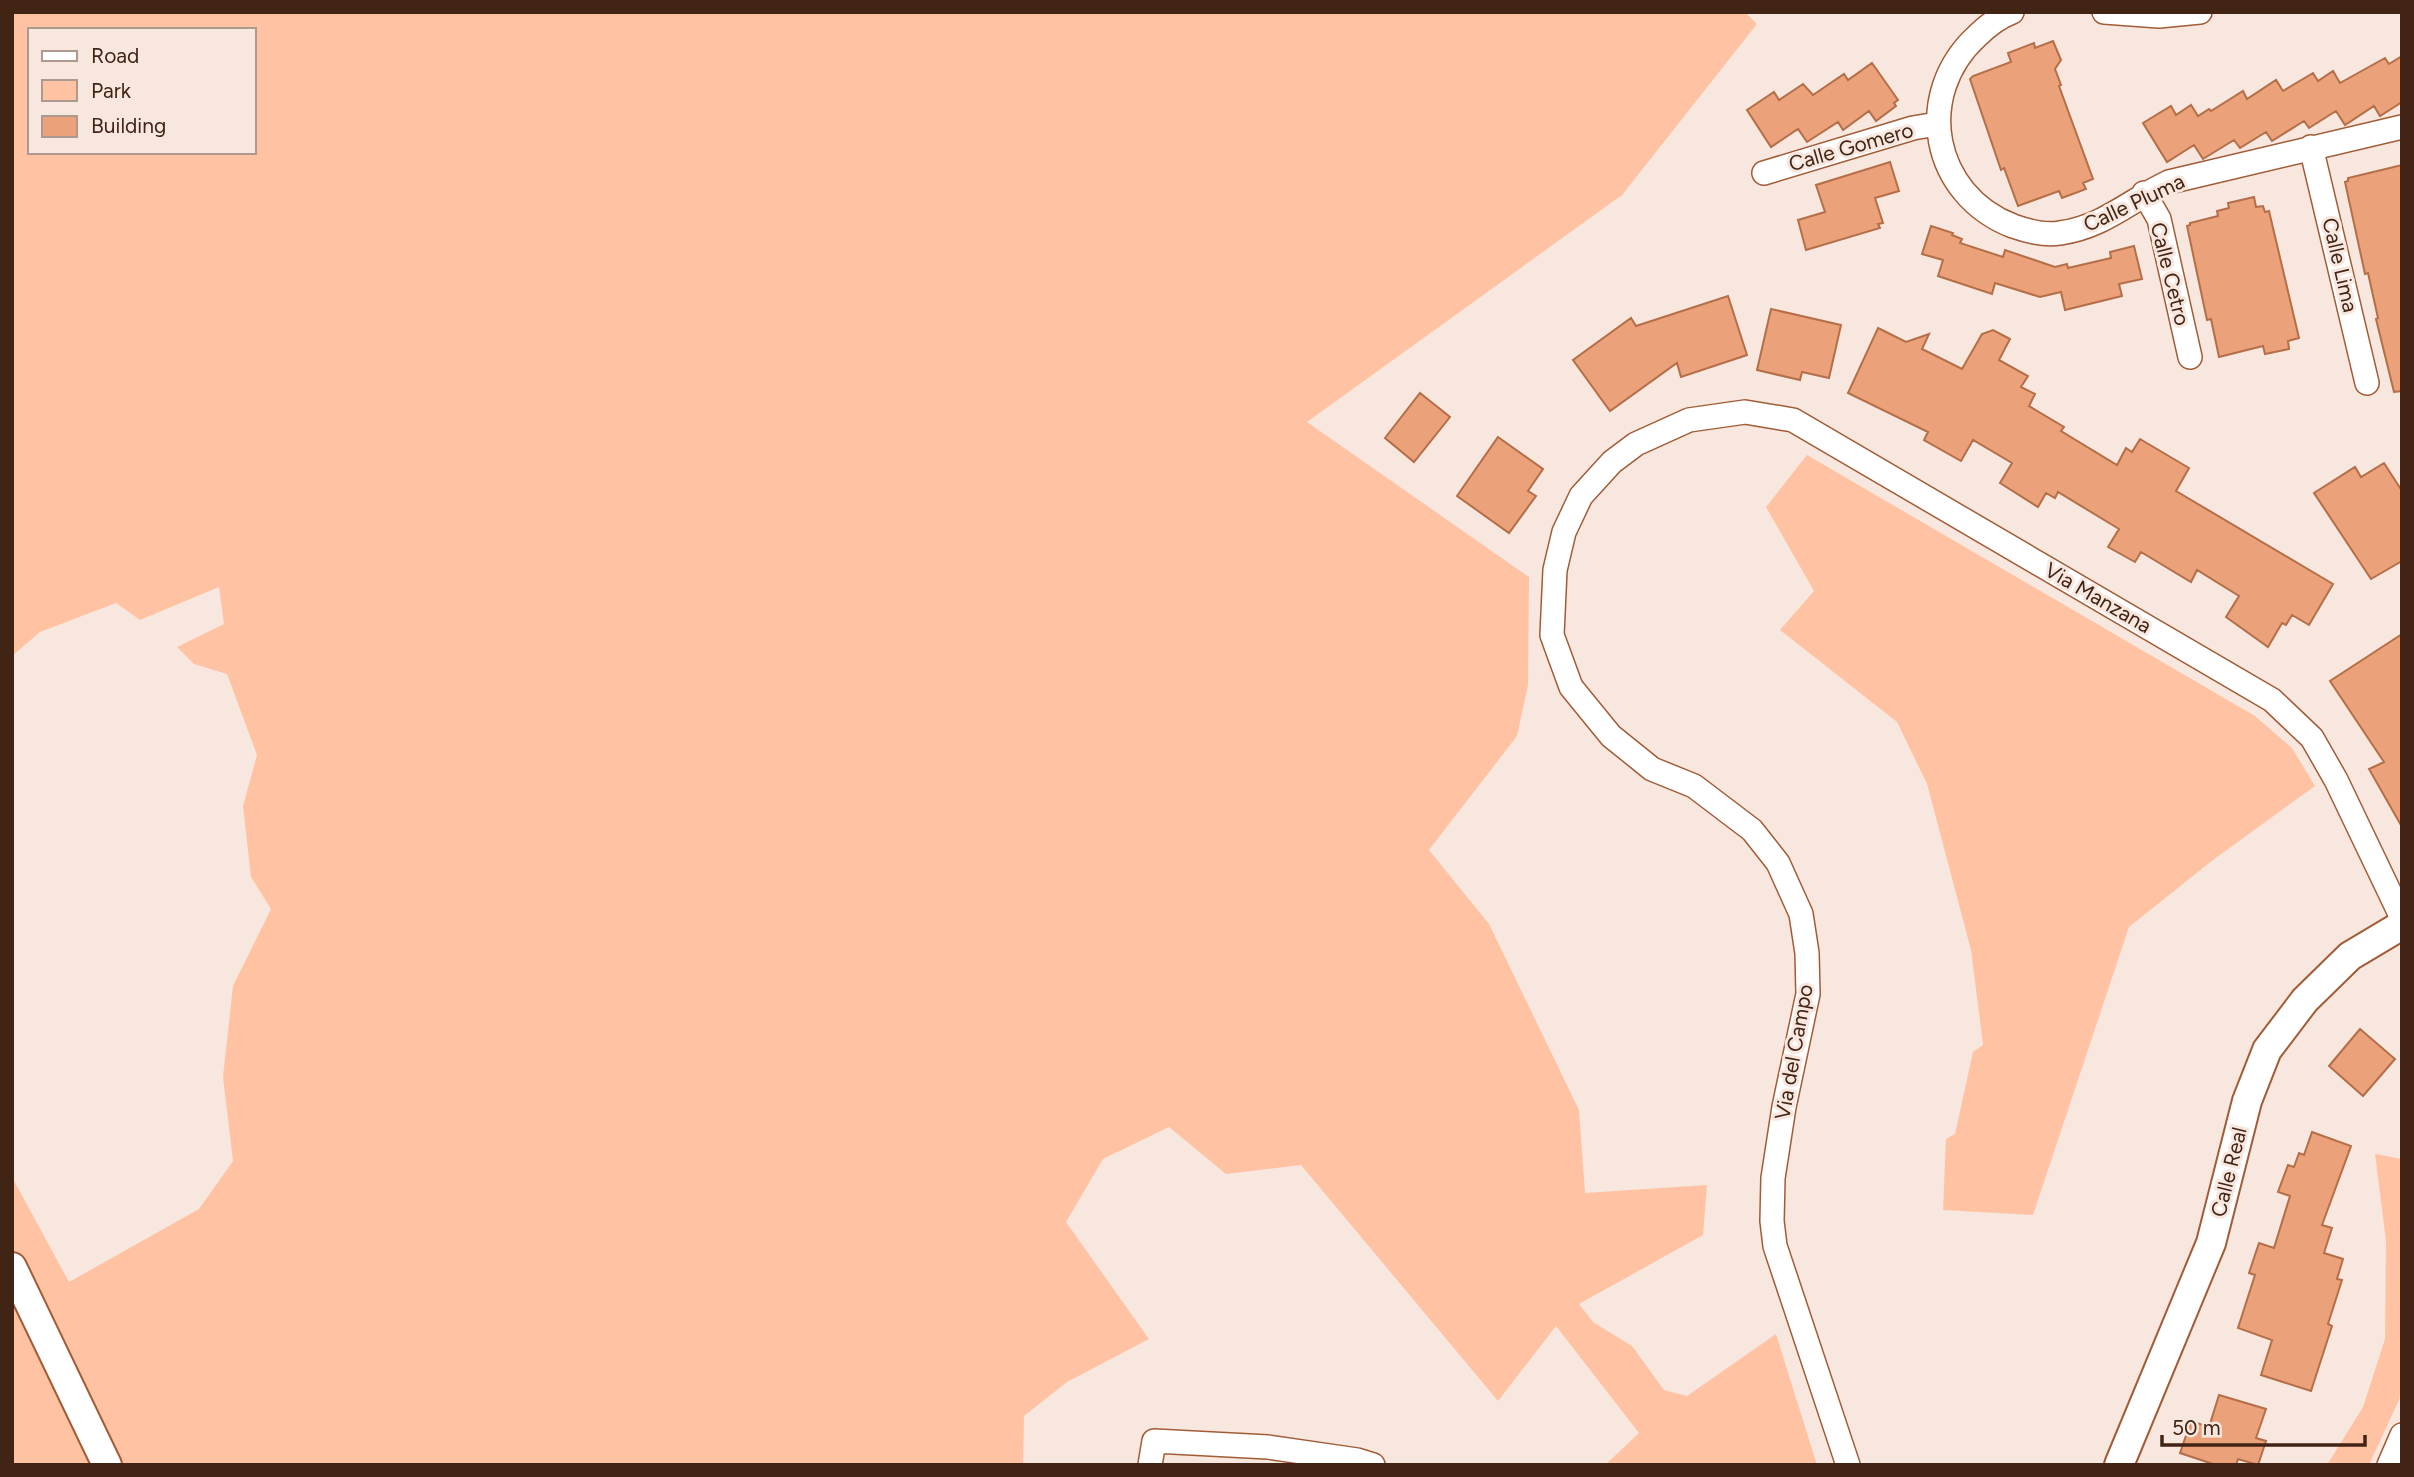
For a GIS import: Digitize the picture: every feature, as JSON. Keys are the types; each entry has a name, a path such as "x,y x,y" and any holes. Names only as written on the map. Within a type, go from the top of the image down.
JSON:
{"street":[{"name":"Calle Pluma","path":"2012,12 1980,32 1961,53 1945,80 1937,124 1945,162 1967,197 1996,219 2027,232 2056,234 2089,227 2117,213 2144,193 2169,182 2402,127"},
{"path":"2104,12 2159,16 2200,12"},
{"name":"Calle Gomero","path":"1764,173 1913,128 1937,124"},
{"name":"Calle Lima","path":"2311,147 2367,383"},
{"name":"Calle Cetro","path":"2144,193 2159,219 2190,357"},
{"name":"Via Manzana","path":"1689,419 1745,412 1793,420 2272,700 2312,738 2336,780 2402,918"},
{"name":"Via del Campo","path":"1689,419 1636,444 1620,456 1581,496 1564,532 1555,570 1552,635 1571,687 1611,736 1652,769 1694,786 1752,830 1778,863 1801,914 1807,953 1808,994 1784,1107 1773,1178 1772,1221 1779,1257 1847,1465"},
{"name":"Calle Real","path":"2119,1465 2211,1243 2247,1101 2267,1050 2305,1000 2350,956 2402,925"},
{"path":"12,1267 107,1465"},
{"path":"2389,1465 2402,1435"},
{"path":"1150,1465 1154,1441 1268,1447 1357,1460 1373,1465"}],"green space":[{"path":"12,12 1745,12 1757,24 1622,195 1307,422 1529,577 1528,685 1517,736 1429,850 1489,924 1579,1110 1585,1193 1707,1185 1703,1235 1579,1304 1593,1322 1632,1346 1664,1390 1687,1396 1776,1334 1817,1465 1605,1465 1639,1433 1556,1326 1498,1401 1301,1165 1226,1174 1169,1127 1103,1159 1066,1222 1149,1339 1067,1382 1024,1416 1023,1465 12,1465 12,1177 69,1282 199,1209 233,1161 223,1077 233,986 271,909 251,877 243,806 257,755 227,674 194,664 177,647 224,624 219,587 140,620 116,603 40,632 12,656"},
{"path":"1807,455 2255,716 2292,748 2315,786 2213,860 2129,927 2033,1215 1943,1210 1946,1139 1955,1134 1973,1052 1983,1045 1971,950 1927,784 1897,722 1780,630 1814,591 1766,507"},
{"path":"2375,1154 2402,1159 2402,1382 2399,1400 2369,1465 2327,1465 2363,1407 2385,1339 2386,1241"}],"building":[{"path":"2053,41 2061,60 2055,69 2061,85 2059,86 2093,179 2083,183 2086,189 2062,198 2059,191 2018,206 2004,168 2001,170 1970,79 2011,62 2008,53 2034,43 2035,48"},
{"path":"2402,56 2402,102 2380,116 2374,106 2345,125 2336,111 2309,128 2304,121 2272,141 2266,132 2240,148 2234,140 2203,159 2194,145 2167,162 2143,123 2171,106 2176,115 2191,105 2198,116 2243,91 2247,99 2276,80 2283,91 2313,73 2318,81 2333,71 2340,83 2385,58 2389,64"},
{"path":"1872,63 1898,100 1894,103 1896,106 1876,121 1869,111 1843,130 1838,122 1807,142 1798,129 1771,147 1747,110 1774,92 1779,100 1803,84 1813,95 1844,74 1848,80"},
{"path":"1890,162 1899,191 1875,198 1883,223 1878,224 1880,228 1806,250 1798,220 1825,212 1816,185"},
{"path":"2402,165 2402,391 2394,392 2345,182 2348,178"},
{"path":"2254,197 2256,207 2263,206 2265,212 2269,211 2299,338 2288,341 2289,349 2265,354 2263,346 2219,357 2211,319 2207,320 2187,226 2218,216 2217,211 2229,208 2228,203"},
{"path":"1931,226 1953,233 1952,235 1962,239 1960,243 2003,257 2005,250 2055,267 2067,264 2068,268 2111,258 2110,252 2134,246 2142,279 2119,284 2122,296 2065,310 2061,292 2040,297 1995,283 1992,294 1938,276 1943,260 1922,254"},
{"path":"1728,296 1747,355 1681,377 1677,363 1610,411 1573,360 1631,318 1636,326"},
{"path":"1771,309 1841,325 1829,378 1802,372 1800,380 1757,370"},
{"path":"1878,328 1906,342 1929,334 1922,349 1962,369 1982,334 1993,330 2010,339 1999,360 2028,376 2021,387 2035,394 2029,406 2064,427 2061,431 2117,465 2126,448 2132,452 2140,439 2189,468 2176,491 2333,584 2309,625 2292,615 2286,625 2282,623 2268,647 2226,617 2239,596 2197,570 2191,582 2141,552 2135,562 2108,547 2119,529 2058,492 2055,498 2046,493 2038,507 2000,483 2012,463 1973,440 1961,461 1924,440 1928,432 1848,393"},
{"path":"1420,393 1450,417 1414,462 1385,438"},
{"path":"1498,437 1543,469 1528,491 1536,496 1509,533 1457,496"},
{"path":"2384,463 2402,491 2402,561 2371,579 2314,493 2355,467 2361,477"},
{"path":"2402,634 2402,827 2369,769 2384,762 2330,681"},
{"path":"2360,1029 2395,1059 2363,1096 2329,1066"},
{"path":"2312,1132 2351,1146 2322,1225 2332,1228 2324,1253 2343,1259 2337,1279 2342,1280 2328,1324 2332,1326 2311,1391 2261,1375 2272,1340 2238,1328 2255,1275 2249,1273 2259,1243 2274,1248 2290,1196 2278,1192 2288,1165 2294,1167 2299,1153 2304,1155"},
{"path":"2219,1395 2266,1409 2256,1438 2266,1441 2258,1465 2238,1459 2236,1465 2216,1465 2180,1453 2191,1421 2209,1427"}]}
